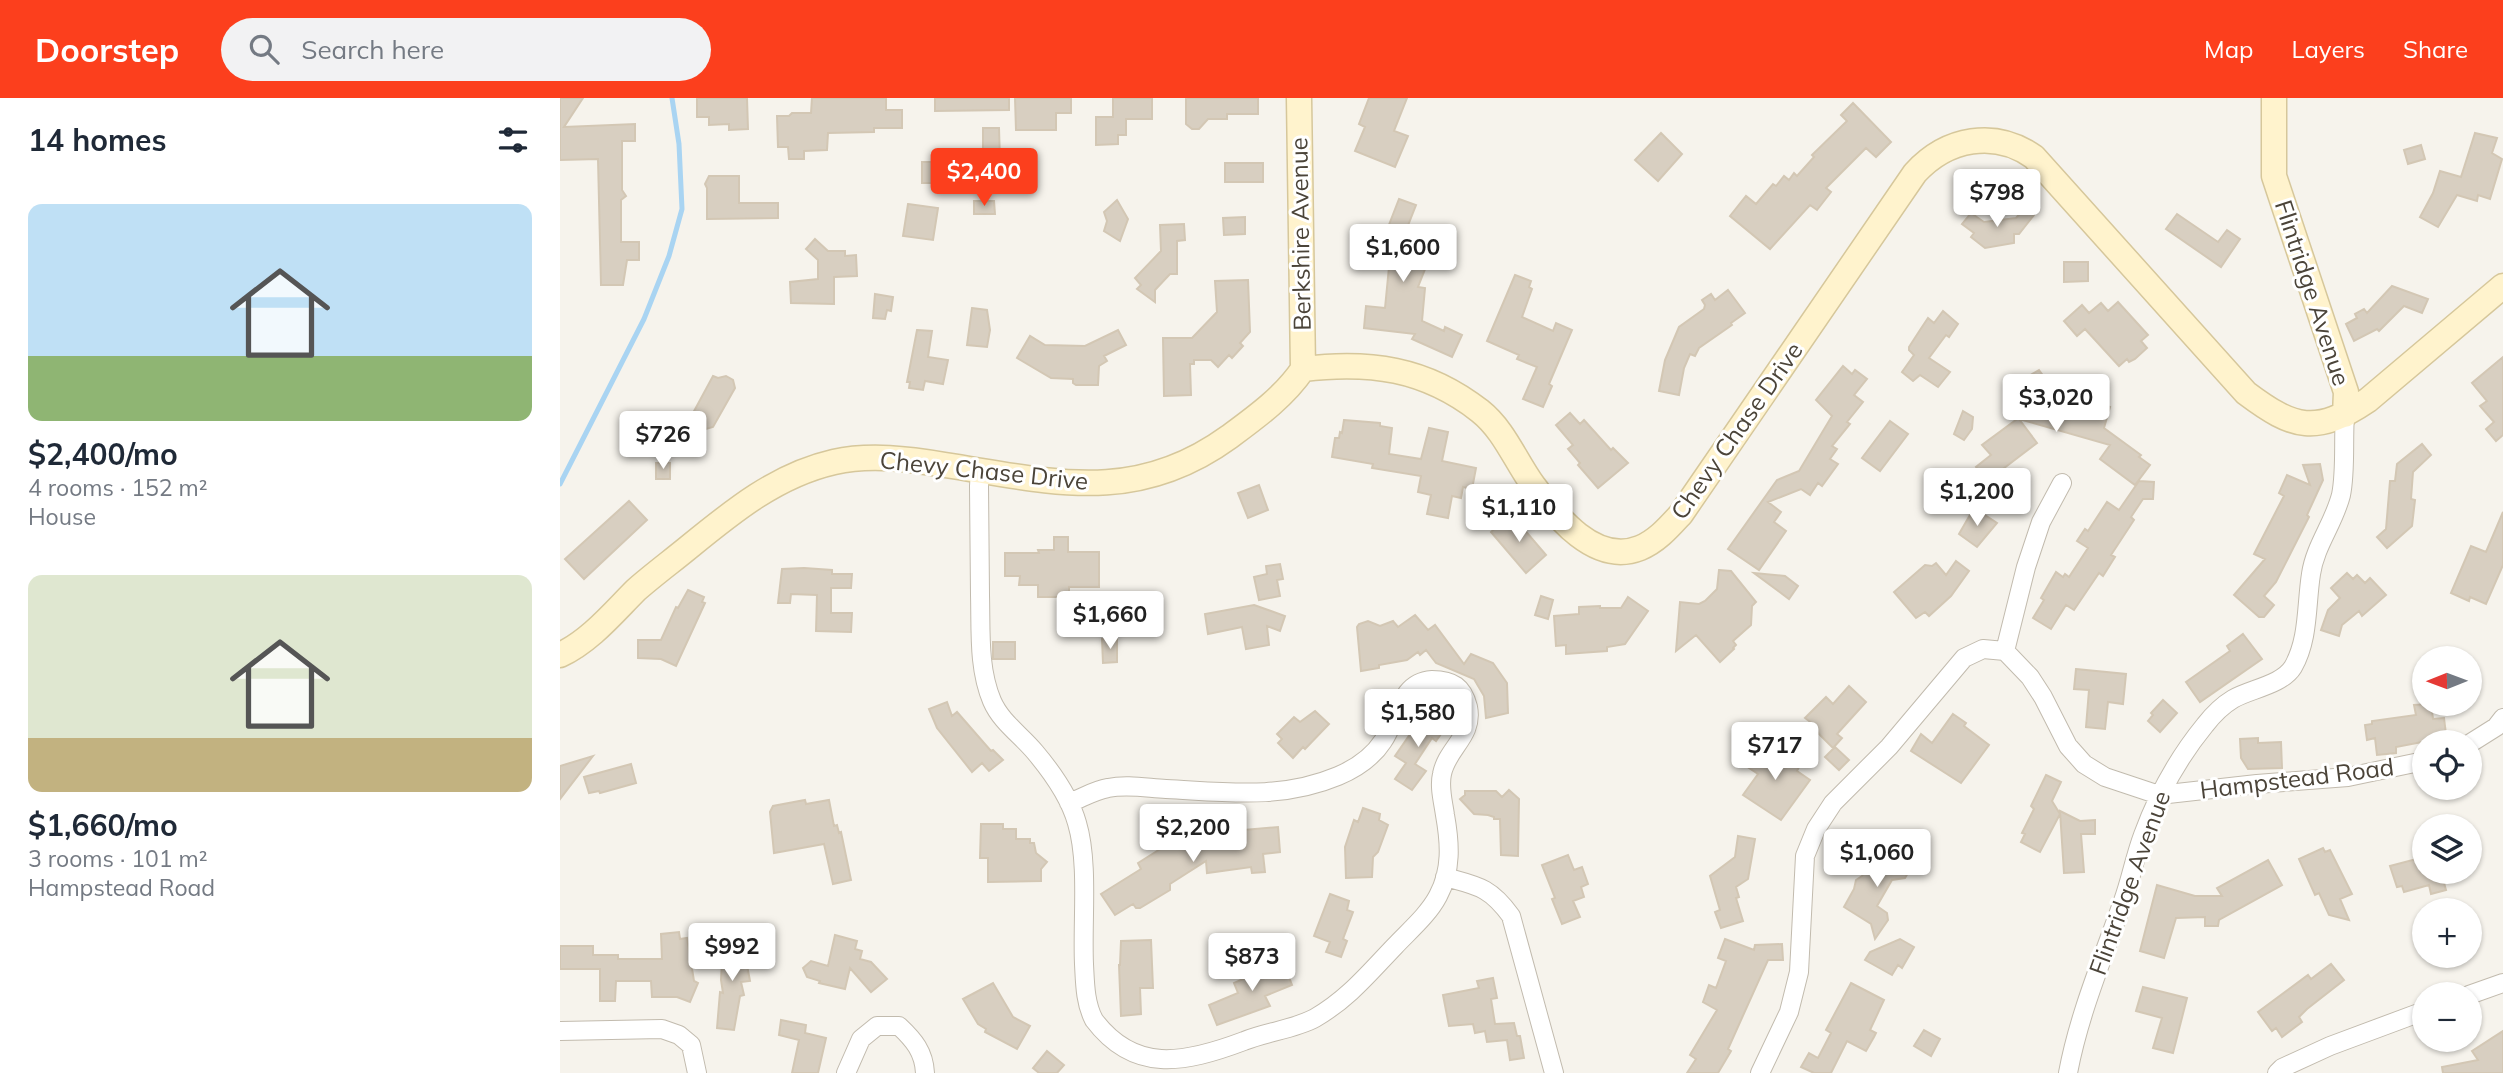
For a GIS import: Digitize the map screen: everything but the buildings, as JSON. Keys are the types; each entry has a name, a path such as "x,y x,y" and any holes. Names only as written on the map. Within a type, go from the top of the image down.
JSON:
{"main road":[{"name":"Berkshire Avenue","path":"1299,98 1303,369"},
{"name":"Flintridge Avenue","path":"2274,98 2274,176 2346,392 2345,415"},
{"name":"Chevy Chase Drive","path":"560,655 581,643 640,587 730,514 784,480 835,462 867,459 909,460 1075,484 1124,481 1154,475 1185,463 1254,419 1293,383 1303,369 1353,364 1381,366 1436,384 1481,412 1493,425 1532,484 1567,526 1588,541 1609,550 1626,551 1639,548 1653,541 1681,514 1915,173 1927,160 1952,146 1986,138 2021,148 2034,156 2246,393 2283,418 2302,423 2326,423 2345,415 2368,400 2503,286"}],"street":[{"name":"Flintridge Avenue","path":"2068,1073 2089,998 2142,837 2159,795 2181,757 2207,722 2231,700 2291,671 2303,648 2311,572 2341,493 2345,415"},
{"path":"981,471 979,514 983,669 993,704 1010,727 1035,752 1069,803 1077,824 1082,850 1086,994 1093,1019 1114,1047 1135,1064 1157,1068 1181,1065 1267,1032 1311,1020 1352,993 1424,914 1438,897 1450,857 1441,776 1446,761 1467,731 1470,718 1466,699 1456,686 1442,680 1425,681 1412,689 1398,705 1386,738 1368,760 1340,775 1293,791 1253,794 1128,786 1106,788 1069,803"},
{"path":"1760,1073 1789,1012 1799,972 1805,856 1816,829 1833,803 1889,747 1964,658 1983,649 2005,651 2025,567 2041,522 2062,483"},
{"name":"Hampstead Road","path":"2005,651 2030,677 2068,746 2084,764 2105,777 2159,795 2348,777 2412,764"},
{"path":"2482,735 2503,718"},
{"path":"1445,877 1482,887 1499,900 1511,916 1554,1073"},
{"path":"2482,990 2503,983"},
{"path":"2277,1073 2282,1068 2329,1046 2412,1015"},
{"path":"846,1073 861,1039 877,1026 899,1026 914,1039 924,1058 925,1073"},
{"path":"560,1031 662,1029 679,1035 691,1045 696,1073"}],"waterway":[{"path":"560,484 644,319 669,256 682,209 679,144 672,98"}]}
